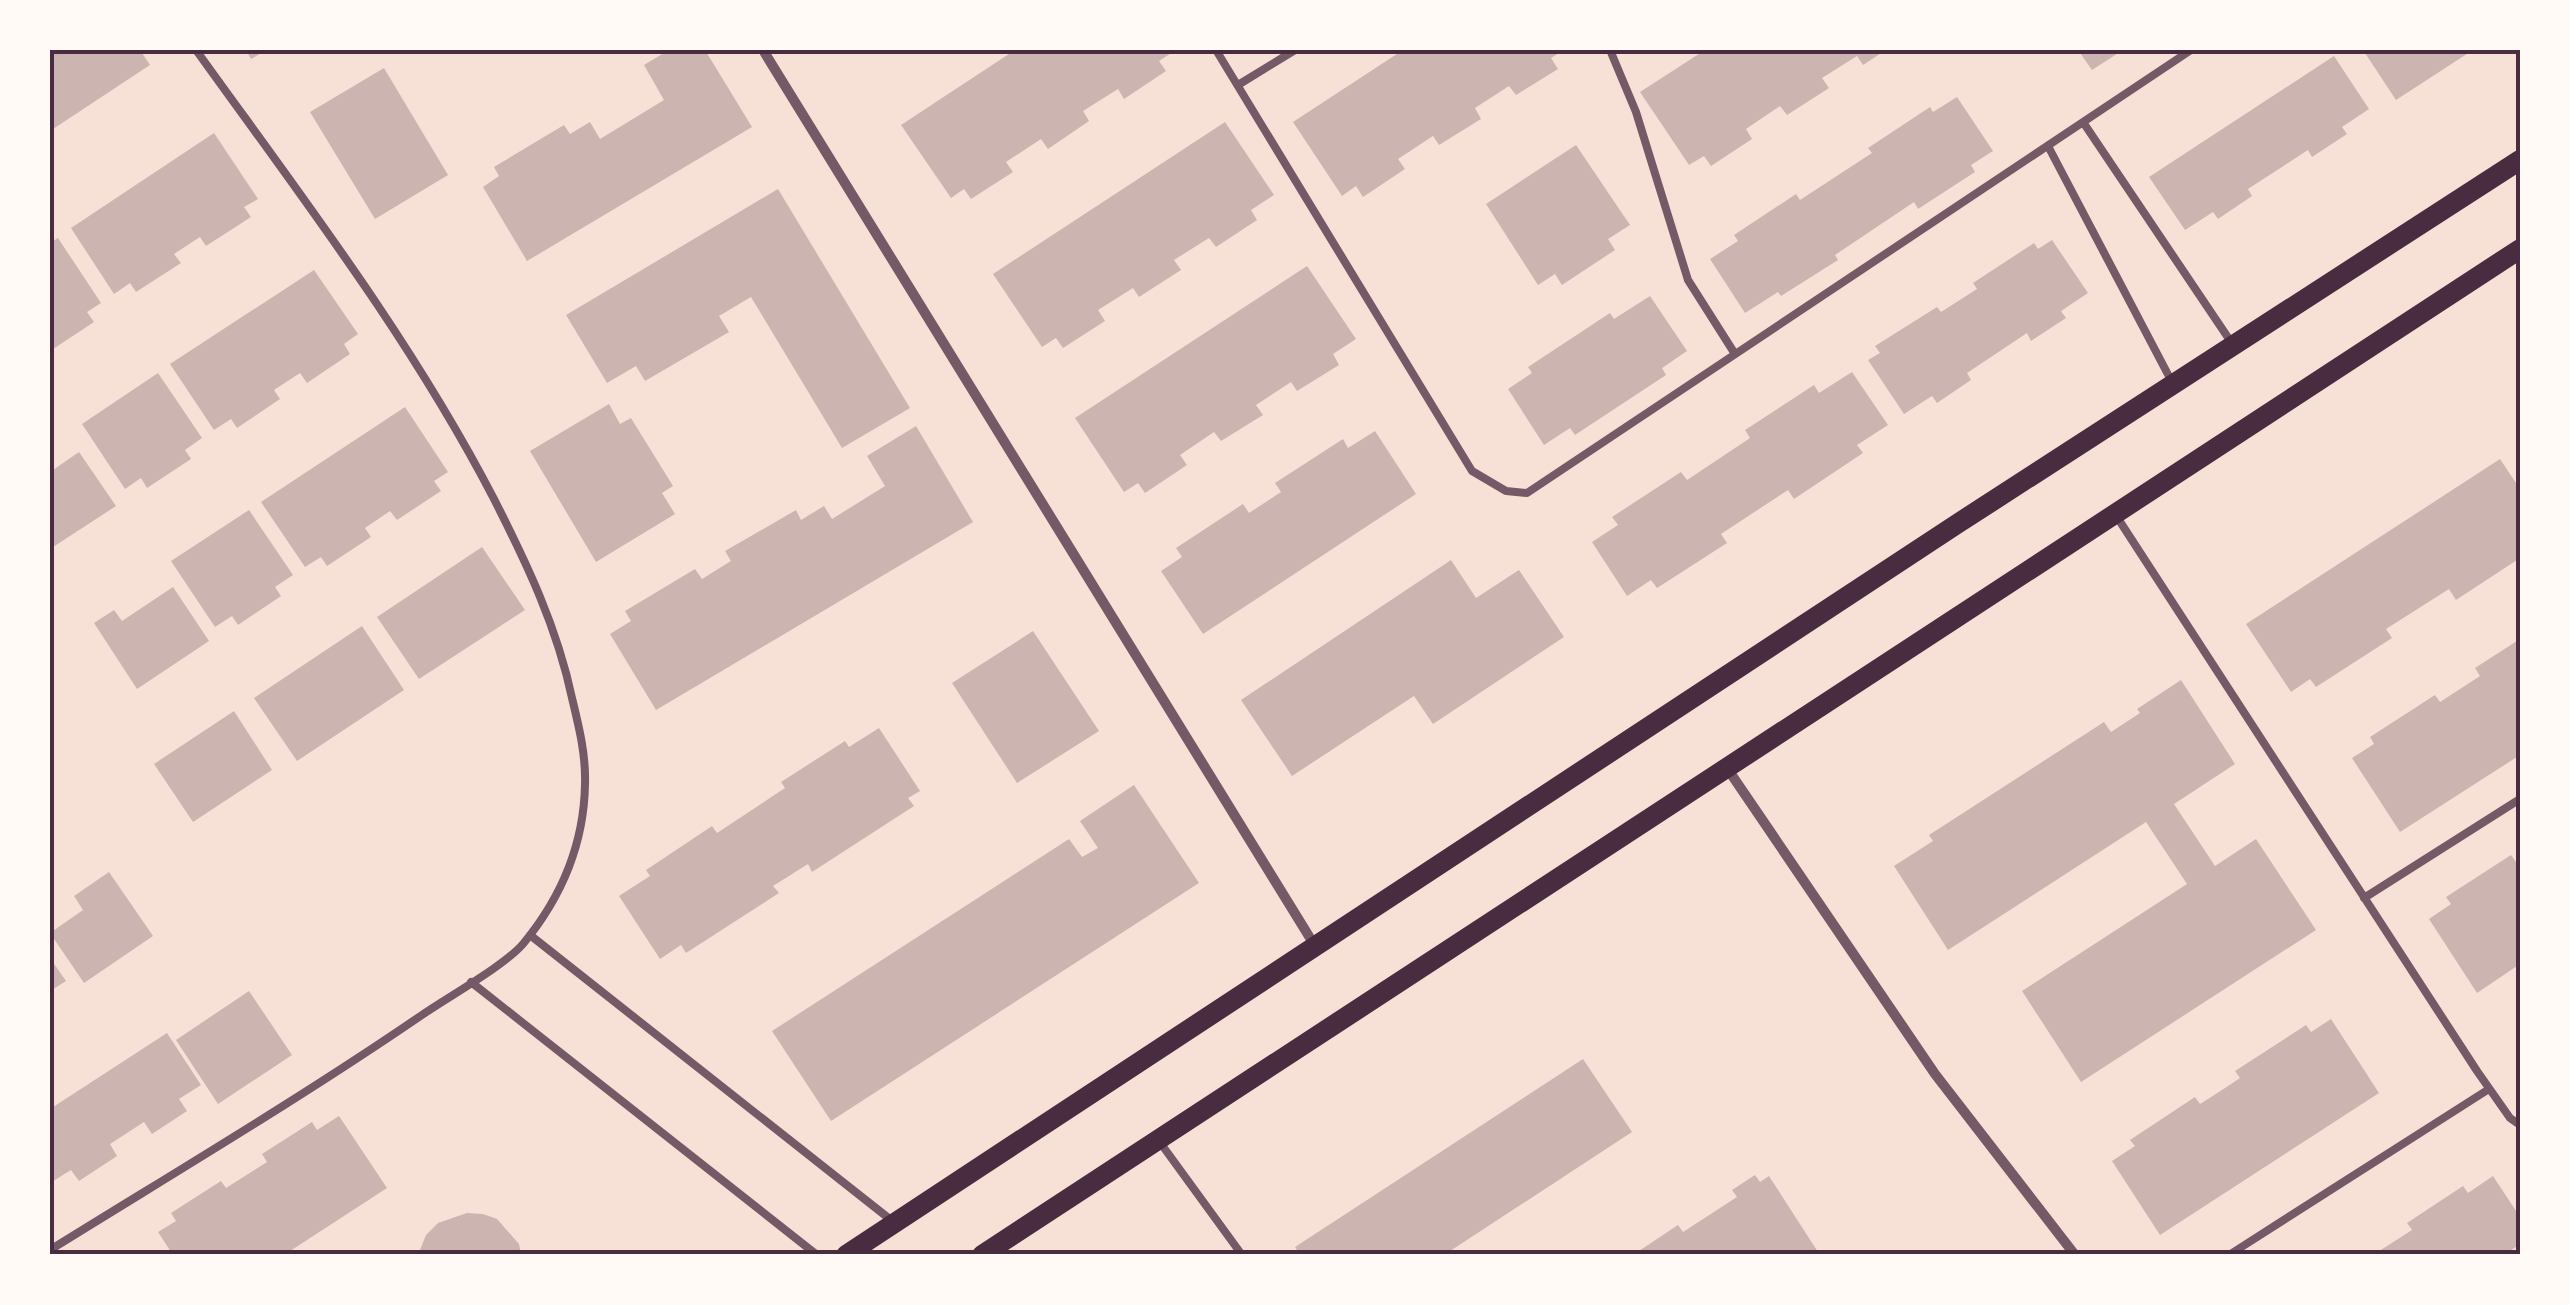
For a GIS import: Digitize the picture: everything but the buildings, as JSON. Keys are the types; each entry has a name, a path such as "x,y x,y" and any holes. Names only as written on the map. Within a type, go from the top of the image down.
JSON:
{"main road":[{"path":"846,1255 2520,160"},
{"path":"982,1255 2520,249"}],"street":[{"path":"763,50 1315,946"},
{"path":"1726,766 1934,1074 2075,1255"}],"lane":[{"path":"50,1250 339,1071 520,948 555,899 568,872 578,842 585,796 584,749 549,612 479,470 379,305 196,50"},
{"path":"1216,50 1472,471 1506,491 1527,493 2190,50"},
{"path":"1238,86 1295,50"},
{"path":"1610,50 1636,112 1688,280 1736,354"},
{"path":"2083,122 2234,345"},
{"path":"2048,146 2173,384"},
{"path":"2114,512 2489,1088 2510,1118 2520,1125"},
{"path":"2364,898 2520,799"},
{"path":"530,935 894,1222"},
{"path":"471,982 817,1255"},
{"path":"2229,1255 2489,1088"},
{"path":"1158,1139 1242,1255"}]}
